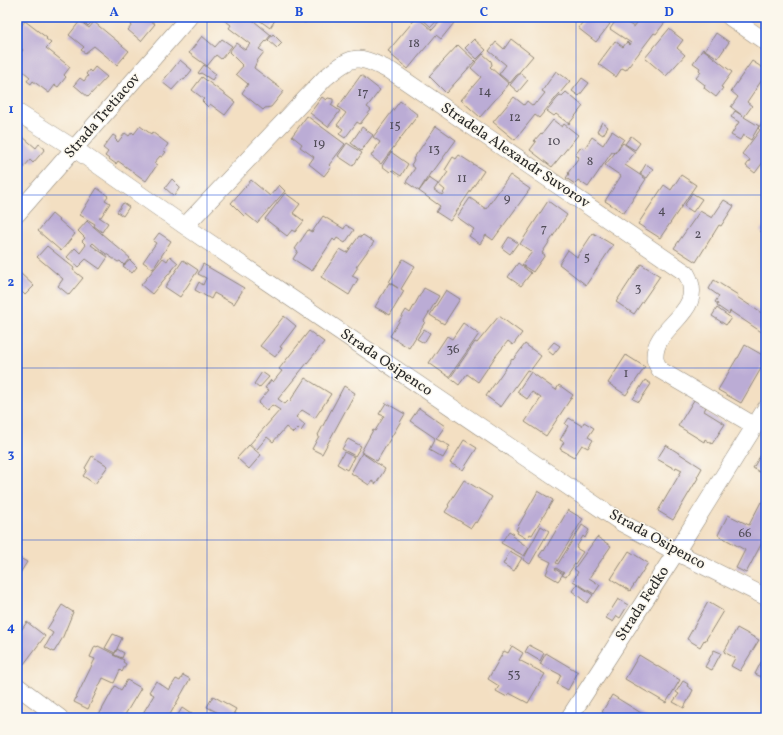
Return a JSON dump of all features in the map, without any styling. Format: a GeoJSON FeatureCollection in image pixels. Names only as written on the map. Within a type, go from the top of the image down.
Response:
{"type":"FeatureCollection","features":[{"type":"Feature","properties":{"kind":"street","name":"Strada Tretiacov"},"geometry":{"type":"LineString","coordinates":[[17,214],[189,17]]}},
{"type":"Feature","properties":{"kind":"street"},"geometry":{"type":"LineString","coordinates":[[730,17],[766,42]]}},
{"type":"Feature","properties":{"kind":"street","name":"Stradela Alexandr Suvorov"},"geometry":{"type":"LineString","coordinates":[[185,226],[325,78],[343,64],[358,59],[371,62],[391,71],[686,273],[691,282],[693,292],[690,301],[683,312],[660,339],[656,350],[655,360],[657,365],[660,370],[670,377],[755,426]]}},
{"type":"Feature","properties":{"kind":"street","name":"Strada Osipenco"},"geometry":{"type":"LineString","coordinates":[[17,112],[75,149],[185,226],[622,523],[766,597]]}},
{"type":"Feature","properties":{"kind":"street","name":"Strada Fedko"},"geometry":{"type":"LineString","coordinates":[[569,718],[676,552],[766,408]]}},
{"type":"Feature","properties":{"kind":"street"},"geometry":{"type":"LineString","coordinates":[[17,686],[60,718]]}},
{"type":"Feature","properties":{"kind":"building"},"geometry":{"type":"Polygon","coordinates":[[[17,17],[25,17],[19,25],[17,24],[17,17]]]}},
{"type":"Feature","properties":{"kind":"building"},"geometry":{"type":"Polygon","coordinates":[[[78,17],[89,17],[93,21],[88,26],[78,17]]]}},
{"type":"Feature","properties":{"kind":"building"},"geometry":{"type":"Polygon","coordinates":[[[128,17],[146,17],[155,24],[141,41],[128,30],[132,25],[126,19],[128,17]]]}},
{"type":"Feature","properties":{"kind":"building"},"geometry":{"type":"Polygon","coordinates":[[[225,17],[249,17],[271,35],[259,49],[264,52],[254,68],[284,91],[271,107],[263,110],[242,93],[248,84],[236,74],[243,66],[229,52],[236,43],[245,50],[250,44],[229,28],[231,25],[223,19],[225,17]]]}},
{"type":"Feature","properties":{"kind":"building"},"geometry":{"type":"Polygon","coordinates":[[[261,17],[277,17],[270,28],[259,20],[261,17]]]}},
{"type":"Feature","properties":{"kind":"building"},"geometry":{"type":"Polygon","coordinates":[[[298,17],[310,17],[305,23],[298,17]]]}},
{"type":"Feature","properties":{"kind":"building"},"geometry":{"type":"Polygon","coordinates":[[[417,17],[432,30],[444,17],[448,17],[454,23],[441,39],[436,35],[408,69],[388,51],[417,17]]]}},
{"type":"Feature","properties":{"kind":"building"},"geometry":{"type":"Polygon","coordinates":[[[420,17],[440,17],[431,27],[420,17]]]}},
{"type":"Feature","properties":{"kind":"building"},"geometry":{"type":"Polygon","coordinates":[[[587,17],[601,17],[610,24],[596,42],[578,28],[587,17]]]}},
{"type":"Feature","properties":{"kind":"building"},"geometry":{"type":"Polygon","coordinates":[[[618,17],[634,27],[641,17],[669,17],[656,34],[654,33],[626,70],[622,68],[616,77],[598,64],[615,41],[623,47],[627,42],[630,45],[631,43],[610,29],[618,17]]]}},
{"type":"Feature","properties":{"kind":"building"},"geometry":{"type":"Polygon","coordinates":[[[25,21],[47,38],[46,39],[51,43],[46,48],[70,67],[64,75],[66,77],[58,87],[55,85],[49,93],[33,81],[31,84],[27,81],[30,77],[17,66],[17,57],[23,50],[17,45],[17,31],[25,21]]]}},
{"type":"Feature","properties":{"kind":"building"},"geometry":{"type":"Polygon","coordinates":[[[80,21],[89,28],[94,22],[129,51],[117,65],[94,46],[85,53],[81,50],[84,47],[69,35],[80,21]]]}},
{"type":"Feature","properties":{"kind":"building"},"geometry":{"type":"Polygon","coordinates":[[[669,29],[683,40],[677,48],[685,55],[666,76],[645,58],[669,29]]]}},
{"type":"Feature","properties":{"kind":"building"},"geometry":{"type":"Polygon","coordinates":[[[716,33],[729,42],[718,58],[705,50],[716,33]]]}},
{"type":"Feature","properties":{"kind":"building"},"geometry":{"type":"Polygon","coordinates":[[[273,34],[282,43],[277,48],[268,40],[273,34]]]}},
{"type":"Feature","properties":{"kind":"building"},"geometry":{"type":"Polygon","coordinates":[[[202,36],[215,47],[222,39],[232,46],[221,59],[216,55],[207,66],[189,53],[202,36]]]}},
{"type":"Feature","properties":{"kind":"building"},"geometry":{"type":"Polygon","coordinates":[[[474,39],[486,50],[477,59],[465,48],[474,39]]]}},
{"type":"Feature","properties":{"kind":"building"},"geometry":{"type":"Polygon","coordinates":[[[511,39],[533,56],[510,83],[499,74],[506,65],[489,51],[496,42],[504,49],[511,39]]]}},
{"type":"Feature","properties":{"kind":"building"},"geometry":{"type":"Polygon","coordinates":[[[458,45],[475,61],[446,93],[429,76],[458,45]]]}},
{"type":"Feature","properties":{"kind":"building"},"geometry":{"type":"Polygon","coordinates":[[[703,49],[732,72],[716,97],[704,88],[705,85],[696,78],[701,72],[699,70],[700,68],[693,63],[703,49]]]}},
{"type":"Feature","properties":{"kind":"building"},"geometry":{"type":"Polygon","coordinates":[[[483,54],[491,61],[492,65],[490,67],[509,84],[480,117],[461,100],[481,77],[471,68],[483,54]]]}},
{"type":"Feature","properties":{"kind":"building"},"geometry":{"type":"Polygon","coordinates":[[[180,60],[192,70],[184,80],[182,79],[172,90],[162,82],[180,60]]]}},
{"type":"Feature","properties":{"kind":"building"},"geometry":{"type":"Polygon","coordinates":[[[752,61],[766,70],[766,74],[747,102],[752,106],[744,117],[759,126],[751,140],[743,135],[740,140],[731,135],[739,122],[731,117],[735,111],[743,116],[731,107],[738,97],[731,91],[752,61]]]}},
{"type":"Feature","properties":{"kind":"building"},"geometry":{"type":"Polygon","coordinates":[[[204,65],[216,74],[212,80],[201,73],[198,73],[204,65]]]}},
{"type":"Feature","properties":{"kind":"building"},"geometry":{"type":"Polygon","coordinates":[[[95,67],[107,77],[88,97],[74,85],[80,78],[84,81],[88,76],[86,74],[89,70],[91,72],[95,67]]]}},
{"type":"Feature","properties":{"kind":"building"},"geometry":{"type":"Polygon","coordinates":[[[556,71],[570,81],[539,118],[535,115],[515,140],[493,122],[514,97],[524,105],[527,101],[533,106],[536,102],[537,103],[545,93],[542,91],[556,71]]]}},
{"type":"Feature","properties":{"kind":"building"},"geometry":{"type":"Polygon","coordinates":[[[520,73],[528,80],[518,92],[510,85],[520,73]]]}},
{"type":"Feature","properties":{"kind":"building"},"geometry":{"type":"Polygon","coordinates":[[[361,75],[380,90],[367,107],[371,110],[360,124],[357,122],[345,138],[339,134],[343,129],[337,125],[346,113],[338,107],[361,75]]]}},
{"type":"Feature","properties":{"kind":"building"},"geometry":{"type":"Polygon","coordinates":[[[202,77],[235,102],[225,115],[210,104],[208,107],[202,101],[204,99],[192,90],[202,77]]]}},
{"type":"Feature","properties":{"kind":"building"},"geometry":{"type":"Polygon","coordinates":[[[582,78],[589,83],[579,96],[572,91],[582,78]]]}},
{"type":"Feature","properties":{"kind":"building"},"geometry":{"type":"Polygon","coordinates":[[[566,92],[583,106],[569,124],[556,114],[554,116],[547,111],[560,95],[562,96],[566,92]]]}},
{"type":"Feature","properties":{"kind":"building"},"geometry":{"type":"Polygon","coordinates":[[[322,97],[326,100],[328,98],[333,99],[331,105],[340,111],[328,127],[310,113],[322,97]]]}},
{"type":"Feature","properties":{"kind":"building"},"geometry":{"type":"Polygon","coordinates":[[[400,101],[418,115],[381,164],[371,156],[380,142],[373,137],[400,101]]]}},
{"type":"Feature","properties":{"kind":"building"},"geometry":{"type":"Polygon","coordinates":[[[307,116],[345,144],[329,165],[331,167],[324,176],[309,164],[314,157],[300,147],[302,144],[292,136],[307,116]]]}},
{"type":"Feature","properties":{"kind":"building"},"geometry":{"type":"Polygon","coordinates":[[[766,118],[766,158],[755,173],[746,166],[750,160],[742,154],[760,130],[758,128],[766,118]]]}},
{"type":"Feature","properties":{"kind":"building"},"geometry":{"type":"Polygon","coordinates":[[[553,120],[562,127],[564,124],[578,135],[552,167],[530,150],[536,142],[534,141],[541,133],[542,134],[553,120]]]}},
{"type":"Feature","properties":{"kind":"building"},"geometry":{"type":"Polygon","coordinates":[[[602,122],[608,127],[603,135],[597,131],[602,122]]]}},
{"type":"Feature","properties":{"kind":"building"},"geometry":{"type":"Polygon","coordinates":[[[140,126],[151,134],[152,132],[168,144],[164,151],[166,152],[154,163],[157,165],[146,181],[118,161],[116,164],[105,156],[108,152],[103,148],[113,135],[116,137],[115,139],[118,142],[125,133],[129,136],[132,132],[134,134],[140,126]]]}},
{"type":"Feature","properties":{"kind":"building"},"geometry":{"type":"Polygon","coordinates":[[[436,126],[456,140],[432,173],[431,172],[419,191],[406,182],[415,168],[411,165],[414,160],[413,159],[436,126]]]}},
{"type":"Feature","properties":{"kind":"building"},"geometry":{"type":"Polygon","coordinates":[[[362,127],[373,135],[361,151],[351,143],[362,127]]]}},
{"type":"Feature","properties":{"kind":"building"},"geometry":{"type":"Polygon","coordinates":[[[612,131],[624,139],[615,153],[612,152],[588,187],[578,180],[575,184],[566,178],[579,157],[575,155],[581,147],[584,149],[592,137],[603,145],[612,131]]]}},
{"type":"Feature","properties":{"kind":"building"},"geometry":{"type":"Polygon","coordinates":[[[17,132],[36,148],[39,144],[45,149],[33,163],[30,160],[19,173],[17,171],[17,132]]]}},
{"type":"Feature","properties":{"kind":"building"},"geometry":{"type":"Polygon","coordinates":[[[631,136],[640,143],[635,150],[625,144],[631,136]]]}},
{"type":"Feature","properties":{"kind":"building"},"geometry":{"type":"Polygon","coordinates":[[[347,143],[362,153],[353,166],[338,156],[347,143]]]}},
{"type":"Feature","properties":{"kind":"building"},"geometry":{"type":"Polygon","coordinates":[[[623,143],[635,152],[625,165],[646,179],[624,213],[605,201],[621,176],[605,165],[623,143]]]}},
{"type":"Feature","properties":{"kind":"building"},"geometry":{"type":"Polygon","coordinates":[[[391,152],[408,164],[401,176],[392,170],[390,172],[382,166],[391,152]]]}},
{"type":"Feature","properties":{"kind":"building"},"geometry":{"type":"Polygon","coordinates":[[[459,155],[484,171],[450,221],[436,212],[440,206],[419,191],[429,178],[438,184],[434,190],[442,195],[445,190],[439,185],[448,172],[445,170],[453,157],[456,159],[459,155]]]}},
{"type":"Feature","properties":{"kind":"building"},"geometry":{"type":"Polygon","coordinates":[[[646,164],[653,169],[647,178],[640,174],[646,164]]]}},
{"type":"Feature","properties":{"kind":"building"},"geometry":{"type":"Polygon","coordinates":[[[510,175],[530,189],[493,240],[486,235],[480,244],[469,236],[474,229],[457,217],[470,198],[486,209],[510,175]]]}},
{"type":"Feature","properties":{"kind":"building"},"geometry":{"type":"Polygon","coordinates":[[[681,175],[696,185],[660,238],[638,224],[664,185],[671,190],[681,175]]]}},
{"type":"Feature","properties":{"kind":"building"},"geometry":{"type":"Polygon","coordinates":[[[172,179],[180,187],[174,196],[165,188],[172,179]]]}},
{"type":"Feature","properties":{"kind":"building"},"geometry":{"type":"Polygon","coordinates":[[[251,180],[270,196],[279,185],[285,191],[257,223],[246,214],[244,216],[231,203],[251,180]]]}},
{"type":"Feature","properties":{"kind":"building"},"geometry":{"type":"Polygon","coordinates":[[[97,188],[108,196],[105,200],[110,203],[101,217],[99,217],[108,223],[102,232],[94,226],[95,224],[80,215],[97,188]]]}},
{"type":"Feature","properties":{"kind":"building"},"geometry":{"type":"Polygon","coordinates":[[[285,193],[300,204],[293,213],[304,221],[295,232],[292,230],[287,236],[265,219],[285,193]]]}},
{"type":"Feature","properties":{"kind":"building"},"geometry":{"type":"Polygon","coordinates":[[[692,193],[702,199],[693,212],[684,206],[692,193]]]}},
{"type":"Feature","properties":{"kind":"building"},"geometry":{"type":"Polygon","coordinates":[[[724,200],[734,206],[721,226],[719,225],[696,262],[674,248],[700,211],[712,218],[724,200]]]}},
{"type":"Feature","properties":{"kind":"building"},"geometry":{"type":"Polygon","coordinates":[[[548,201],[567,215],[542,253],[545,255],[533,272],[522,265],[532,252],[520,244],[548,201]]]}},
{"type":"Feature","properties":{"kind":"building"},"geometry":{"type":"Polygon","coordinates":[[[123,203],[129,207],[123,216],[117,212],[123,203]]]}},
{"type":"Feature","properties":{"kind":"building"},"geometry":{"type":"Polygon","coordinates":[[[52,214],[75,234],[61,251],[38,231],[52,214]]]}},
{"type":"Feature","properties":{"kind":"building"},"geometry":{"type":"Polygon","coordinates":[[[323,216],[344,229],[346,225],[354,230],[345,243],[337,238],[335,241],[333,239],[312,271],[293,259],[298,251],[295,249],[308,230],[312,232],[323,216]]]}},
{"type":"Feature","properties":{"kind":"building"},"geometry":{"type":"Polygon","coordinates":[[[87,221],[130,258],[124,265],[120,261],[118,262],[102,251],[93,243],[91,245],[108,257],[100,269],[86,259],[78,267],[67,257],[75,248],[80,253],[86,245],[82,241],[85,238],[78,231],[87,221]]]}},
{"type":"Feature","properties":{"kind":"building"},"geometry":{"type":"Polygon","coordinates":[[[766,223],[766,235],[760,231],[766,223]]]}},
{"type":"Feature","properties":{"kind":"building"},"geometry":{"type":"Polygon","coordinates":[[[159,233],[171,241],[153,269],[143,262],[156,243],[153,241],[159,233]]]}},
{"type":"Feature","properties":{"kind":"building"},"geometry":{"type":"Polygon","coordinates":[[[593,233],[613,245],[586,285],[559,264],[568,250],[577,257],[593,233]]]}},
{"type":"Feature","properties":{"kind":"building"},"geometry":{"type":"Polygon","coordinates":[[[363,235],[374,242],[356,267],[358,267],[352,276],[358,279],[349,295],[321,277],[340,249],[347,253],[359,236],[361,237],[363,235]]]}},
{"type":"Feature","properties":{"kind":"building"},"geometry":{"type":"Polygon","coordinates":[[[509,237],[518,243],[510,254],[502,248],[509,237]]]}},
{"type":"Feature","properties":{"kind":"building"},"geometry":{"type":"Polygon","coordinates":[[[47,246],[74,268],[73,270],[83,278],[69,295],[58,286],[63,279],[37,257],[47,246]]]}},
{"type":"Feature","properties":{"kind":"building"},"geometry":{"type":"Polygon","coordinates":[[[170,256],[178,263],[152,294],[141,285],[163,258],[167,261],[170,256]]]}},
{"type":"Feature","properties":{"kind":"building"},"geometry":{"type":"Polygon","coordinates":[[[403,259],[415,266],[401,289],[404,291],[390,315],[375,307],[389,283],[398,288],[389,282],[403,259]]]}},
{"type":"Feature","properties":{"kind":"building"},"geometry":{"type":"Polygon","coordinates":[[[130,260],[137,267],[132,273],[123,266],[130,260]]]}},
{"type":"Feature","properties":{"kind":"building"},"geometry":{"type":"Polygon","coordinates":[[[183,260],[198,270],[180,297],[165,287],[183,260]]]}},
{"type":"Feature","properties":{"kind":"building"},"geometry":{"type":"Polygon","coordinates":[[[518,263],[531,273],[521,286],[508,277],[518,263]]]}},
{"type":"Feature","properties":{"kind":"building"},"geometry":{"type":"Polygon","coordinates":[[[203,264],[244,288],[234,304],[214,293],[211,299],[195,290],[199,282],[203,285],[206,278],[198,274],[203,264]]]}},
{"type":"Feature","properties":{"kind":"building"},"geometry":{"type":"Polygon","coordinates":[[[641,264],[660,276],[634,314],[616,302],[641,264]]]}},
{"type":"Feature","properties":{"kind":"building"},"geometry":{"type":"Polygon","coordinates":[[[19,272],[34,286],[25,295],[17,287],[17,274],[19,272]]]}},
{"type":"Feature","properties":{"kind":"building"},"geometry":{"type":"Polygon","coordinates":[[[714,280],[738,295],[737,297],[766,316],[766,335],[730,311],[729,314],[717,306],[718,304],[715,302],[719,296],[709,289],[714,280]]]}},
{"type":"Feature","properties":{"kind":"building"},"geometry":{"type":"Polygon","coordinates":[[[424,288],[439,296],[409,348],[390,336],[406,310],[410,313],[424,288]]]}},
{"type":"Feature","properties":{"kind":"building"},"geometry":{"type":"Polygon","coordinates":[[[446,290],[460,299],[444,324],[430,315],[446,290]]]}},
{"type":"Feature","properties":{"kind":"building"},"geometry":{"type":"Polygon","coordinates":[[[717,308],[731,318],[726,325],[712,316],[717,308]]]}},
{"type":"Feature","properties":{"kind":"building"},"geometry":{"type":"Polygon","coordinates":[[[284,316],[296,326],[280,347],[282,348],[275,357],[260,346],[284,316]]]}},
{"type":"Feature","properties":{"kind":"building"},"geometry":{"type":"Polygon","coordinates":[[[499,316],[522,333],[513,345],[508,341],[478,382],[467,374],[459,385],[450,378],[475,342],[477,343],[499,316]]]}},
{"type":"Feature","properties":{"kind":"building"},"geometry":{"type":"Polygon","coordinates":[[[463,323],[479,334],[449,377],[429,363],[447,336],[452,339],[463,323]]]}},
{"type":"Feature","properties":{"kind":"building"},"geometry":{"type":"Polygon","coordinates":[[[424,329],[430,333],[424,343],[417,339],[424,329]]]}},
{"type":"Feature","properties":{"kind":"building"},"geometry":{"type":"Polygon","coordinates":[[[309,331],[324,342],[278,399],[285,404],[289,400],[290,401],[305,378],[331,394],[315,418],[302,410],[296,417],[305,425],[301,431],[298,428],[293,433],[286,427],[273,442],[267,437],[257,449],[250,444],[280,410],[272,405],[267,411],[258,403],[269,390],[265,388],[271,380],[273,382],[282,371],[279,369],[309,331]]]}},
{"type":"Feature","properties":{"kind":"building"},"geometry":{"type":"Polygon","coordinates":[[[554,342],[560,346],[553,355],[547,350],[554,342]]]}},
{"type":"Feature","properties":{"kind":"building"},"geometry":{"type":"Polygon","coordinates":[[[525,344],[541,356],[530,371],[527,370],[501,407],[486,396],[512,359],[513,360],[525,344]]]}},
{"type":"Feature","properties":{"kind":"building"},"geometry":{"type":"Polygon","coordinates":[[[745,345],[766,357],[766,360],[741,403],[718,390],[745,345]]]}},
{"type":"Feature","properties":{"kind":"building"},"geometry":{"type":"Polygon","coordinates":[[[626,355],[645,367],[626,395],[608,383],[626,355]]]}},
{"type":"Feature","properties":{"kind":"building"},"geometry":{"type":"Polygon","coordinates":[[[262,372],[269,377],[259,388],[254,384],[262,372]]]}},
{"type":"Feature","properties":{"kind":"building"},"geometry":{"type":"Polygon","coordinates":[[[531,372],[556,390],[559,385],[573,395],[546,436],[525,422],[541,398],[532,392],[527,399],[517,392],[531,372]]]}},
{"type":"Feature","properties":{"kind":"building"},"geometry":{"type":"Polygon","coordinates":[[[645,380],[651,384],[639,402],[633,399],[645,380]]]}},
{"type":"Feature","properties":{"kind":"building"},"geometry":{"type":"Polygon","coordinates":[[[344,386],[355,393],[322,454],[312,449],[344,386]]]}},
{"type":"Feature","properties":{"kind":"building"},"geometry":{"type":"Polygon","coordinates":[[[694,400],[706,407],[704,411],[725,424],[712,444],[705,439],[704,442],[678,426],[694,400]]]}},
{"type":"Feature","properties":{"kind":"building"},"geometry":{"type":"Polygon","coordinates":[[[386,403],[405,414],[377,461],[361,452],[373,430],[375,431],[384,416],[379,414],[386,403]]]}},
{"type":"Feature","properties":{"kind":"building"},"geometry":{"type":"Polygon","coordinates":[[[419,408],[445,426],[436,439],[450,446],[443,458],[429,450],[435,438],[410,421],[419,408]]]}},
{"type":"Feature","properties":{"kind":"building"},"geometry":{"type":"Polygon","coordinates":[[[569,418],[582,426],[584,422],[594,428],[588,437],[593,440],[588,448],[582,445],[574,457],[560,449],[564,442],[560,440],[568,426],[565,424],[569,418]]]}},
{"type":"Feature","properties":{"kind":"building"},"geometry":{"type":"Polygon","coordinates":[[[348,439],[361,446],[355,456],[342,449],[348,439]]]}},
{"type":"Feature","properties":{"kind":"building"},"geometry":{"type":"Polygon","coordinates":[[[464,440],[477,448],[463,470],[450,463],[464,440]]]}},
{"type":"Feature","properties":{"kind":"building"},"geometry":{"type":"Polygon","coordinates":[[[249,445],[261,455],[249,469],[237,458],[249,445]]]}},
{"type":"Feature","properties":{"kind":"building"},"geometry":{"type":"Polygon","coordinates":[[[666,445],[702,468],[697,477],[698,478],[673,520],[658,511],[682,470],[676,467],[675,469],[657,459],[666,445]]]}},
{"type":"Feature","properties":{"kind":"building"},"geometry":{"type":"Polygon","coordinates":[[[766,446],[766,476],[753,468],[766,446]]]}},
{"type":"Feature","properties":{"kind":"building"},"geometry":{"type":"Polygon","coordinates":[[[344,452],[354,457],[347,470],[337,464],[344,452]]]}},
{"type":"Feature","properties":{"kind":"building"},"geometry":{"type":"Polygon","coordinates":[[[362,453],[385,469],[376,484],[372,481],[369,485],[351,473],[362,453]]]}},
{"type":"Feature","properties":{"kind":"building"},"geometry":{"type":"Polygon","coordinates":[[[92,456],[108,466],[95,484],[83,476],[87,470],[85,468],[92,456]]]}},
{"type":"Feature","properties":{"kind":"building"},"geometry":{"type":"Polygon","coordinates":[[[464,480],[492,497],[477,523],[475,522],[471,528],[445,512],[464,480]]]}},
{"type":"Feature","properties":{"kind":"building"},"geometry":{"type":"Polygon","coordinates":[[[538,491],[553,500],[532,535],[530,534],[527,539],[517,533],[518,531],[516,530],[538,491]]]}},
{"type":"Feature","properties":{"kind":"building"},"geometry":{"type":"Polygon","coordinates":[[[761,502],[766,505],[766,535],[746,573],[736,568],[745,550],[718,535],[728,515],[749,525],[761,502]]]}},
{"type":"Feature","properties":{"kind":"building"},"geometry":{"type":"Polygon","coordinates":[[[568,510],[583,519],[556,563],[558,564],[582,525],[589,530],[585,538],[583,536],[576,548],[583,552],[566,577],[562,575],[558,581],[546,574],[551,562],[539,556],[543,550],[544,551],[568,510]],[[556,568],[555,569],[563,574],[564,573],[556,568]]]}},
{"type":"Feature","properties":{"kind":"building"},"geometry":{"type":"Polygon","coordinates":[[[541,526],[549,531],[530,564],[523,560],[541,526]]]}},
{"type":"Feature","properties":{"kind":"building"},"geometry":{"type":"Polygon","coordinates":[[[509,531],[514,534],[512,536],[529,548],[524,556],[501,543],[509,531]]]}},
{"type":"Feature","properties":{"kind":"building"},"geometry":{"type":"Polygon","coordinates":[[[597,537],[611,546],[589,578],[600,585],[594,594],[573,581],[578,572],[574,569],[597,537]]]}},
{"type":"Feature","properties":{"kind":"building"},"geometry":{"type":"Polygon","coordinates":[[[510,551],[522,558],[514,571],[503,564],[510,551]]]}},
{"type":"Feature","properties":{"kind":"building"},"geometry":{"type":"Polygon","coordinates":[[[629,551],[648,563],[630,591],[611,579],[629,551]]]}},
{"type":"Feature","properties":{"kind":"building"},"geometry":{"type":"Polygon","coordinates":[[[18,557],[27,562],[17,578],[17,559],[18,557]]]}},
{"type":"Feature","properties":{"kind":"building"},"geometry":{"type":"Polygon","coordinates":[[[577,584],[593,595],[587,603],[572,591],[577,584]]]}},
{"type":"Feature","properties":{"kind":"building"},"geometry":{"type":"Polygon","coordinates":[[[618,599],[628,605],[620,618],[617,616],[613,622],[606,618],[618,599]]]}},
{"type":"Feature","properties":{"kind":"building"},"geometry":{"type":"Polygon","coordinates":[[[708,602],[723,611],[700,647],[687,639],[708,602]]]}},
{"type":"Feature","properties":{"kind":"building"},"geometry":{"type":"Polygon","coordinates":[[[62,605],[73,612],[62,639],[54,652],[45,647],[53,633],[47,629],[62,605]]]}},
{"type":"Feature","properties":{"kind":"building"},"geometry":{"type":"Polygon","coordinates":[[[27,622],[45,636],[24,664],[17,659],[17,636],[27,622]]]}},
{"type":"Feature","properties":{"kind":"building"},"geometry":{"type":"Polygon","coordinates":[[[737,628],[759,640],[740,671],[731,666],[735,658],[724,652],[737,628]]]}},
{"type":"Feature","properties":{"kind":"building"},"geometry":{"type":"Polygon","coordinates":[[[113,634],[122,638],[115,653],[105,648],[113,634]]]}},
{"type":"Feature","properties":{"kind":"building"},"geometry":{"type":"Polygon","coordinates":[[[529,645],[544,653],[540,661],[525,652],[529,645]]]}},
{"type":"Feature","properties":{"kind":"building"},"geometry":{"type":"Polygon","coordinates":[[[95,646],[114,654],[113,655],[124,660],[123,662],[126,664],[122,672],[120,670],[114,683],[103,678],[88,709],[74,702],[95,659],[90,657],[95,646]]]}},
{"type":"Feature","properties":{"kind":"building"},"geometry":{"type":"Polygon","coordinates":[[[512,646],[523,653],[519,660],[545,674],[528,703],[509,693],[507,697],[496,691],[499,686],[488,679],[504,651],[508,653],[512,646]]]}},
{"type":"Feature","properties":{"kind":"building"},"geometry":{"type":"Polygon","coordinates":[[[117,649],[124,653],[122,658],[114,655],[117,649]]]}},
{"type":"Feature","properties":{"kind":"building"},"geometry":{"type":"Polygon","coordinates":[[[714,650],[721,653],[712,670],[705,667],[714,650]]]}},
{"type":"Feature","properties":{"kind":"building"},"geometry":{"type":"Polygon","coordinates":[[[546,653],[578,672],[568,690],[557,684],[561,675],[540,664],[546,653]]]}},
{"type":"Feature","properties":{"kind":"building"},"geometry":{"type":"Polygon","coordinates":[[[639,655],[680,680],[666,703],[625,679],[639,655]]]}},
{"type":"Feature","properties":{"kind":"building"},"geometry":{"type":"Polygon","coordinates":[[[761,662],[766,664],[766,679],[755,674],[761,662]]]}},
{"type":"Feature","properties":{"kind":"building"},"geometry":{"type":"Polygon","coordinates":[[[183,675],[190,679],[168,718],[140,718],[154,695],[149,692],[156,681],[169,690],[176,679],[180,681],[183,675]]]}},
{"type":"Feature","properties":{"kind":"building"},"geometry":{"type":"Polygon","coordinates":[[[127,680],[141,688],[123,718],[105,718],[99,715],[115,686],[121,690],[127,680]]]}},
{"type":"Feature","properties":{"kind":"building"},"geometry":{"type":"Polygon","coordinates":[[[683,681],[693,690],[684,708],[673,702],[679,694],[676,692],[683,681]]]}},
{"type":"Feature","properties":{"kind":"building"},"geometry":{"type":"Polygon","coordinates":[[[612,695],[648,718],[611,718],[602,712],[612,695]]]}},
{"type":"Feature","properties":{"kind":"building"},"geometry":{"type":"Polygon","coordinates":[[[213,696],[236,709],[231,718],[228,718],[207,707],[213,696]]]}},
{"type":"Feature","properties":{"kind":"building"},"geometry":{"type":"Polygon","coordinates":[[[182,708],[191,714],[199,718],[176,718],[182,708]]]}},
{"type":"Feature","properties":{"kind":"building"},"geometry":{"type":"Polygon","coordinates":[[[234,713],[243,718],[232,718],[234,713]]]}}]}
